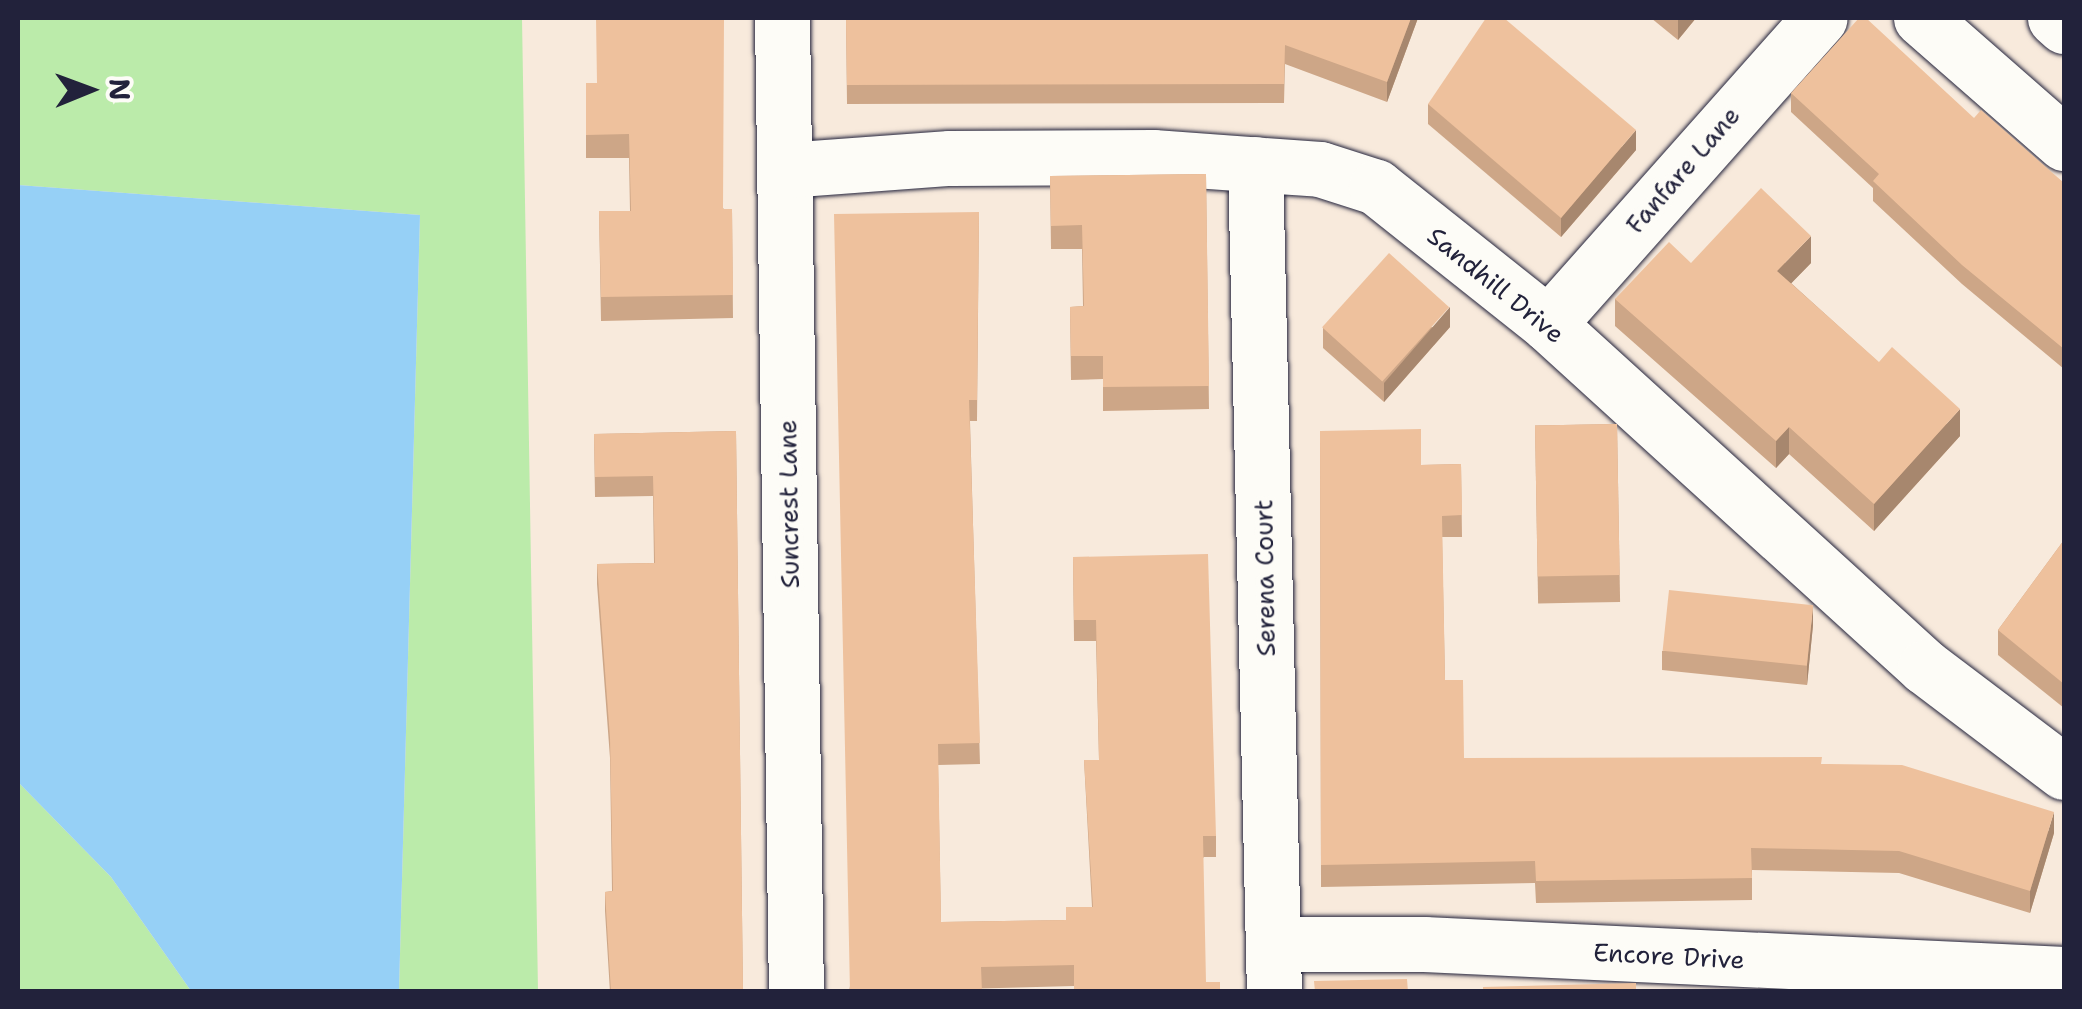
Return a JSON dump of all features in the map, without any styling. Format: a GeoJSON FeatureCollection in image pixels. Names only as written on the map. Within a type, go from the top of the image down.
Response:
{"type":"FeatureCollection","features":[{"type":"Feature","properties":{"kind":"street","name":"Suncrest Lane"},"geometry":{"type":"LineString","coordinates":[[782,18],[796,992]]}},
{"type":"Feature","properties":{"kind":"street","name":"Fanfare Lane"},"geometry":{"type":"LineString","coordinates":[[1548,324],[1820,18]]}},
{"type":"Feature","properties":{"kind":"street"},"geometry":{"type":"LineString","coordinates":[[1921,18],[2064,143]]}},
{"type":"Feature","properties":{"kind":"street"},"geometry":{"type":"LineString","coordinates":[[2054,18],[2064,26]]}},
{"type":"Feature","properties":{"kind":"street","name":"Sandhill Drive"},"geometry":{"type":"LineString","coordinates":[[785,170],[950,158],[1255,164],[1320,169],[1376,188],[1548,324],[1925,667],[2064,772]]}},
{"type":"Feature","properties":{"kind":"street","name":"Serena Court"},"geometry":{"type":"LineString","coordinates":[[1255,164],[1274,968]]}},
{"type":"Feature","properties":{"kind":"street","name":"Encore Drive"},"geometry":{"type":"LineString","coordinates":[[1274,968],[1424,944],[2064,974]]}},
{"type":"Feature","properties":{"kind":"green space"},"geometry":{"type":"Polygon","coordinates":[[[18,18],[522,18],[538,991],[399,991],[420,215],[18,185],[18,18]]]}},
{"type":"Feature","properties":{"kind":"green space"},"geometry":{"type":"Polygon","coordinates":[[[18,782],[111,877],[191,991],[18,991],[18,782]]]}},
{"type":"Feature","properties":{"kind":"water"},"geometry":{"type":"Polygon","coordinates":[[[18,185],[420,215],[399,991],[191,991],[111,877],[18,782],[18,185]]]}},
{"type":"Feature","properties":{"kind":"building"},"geometry":{"type":"Polygon","coordinates":[[[596,18],[724,18],[723,209],[732,209],[733,295],[601,297],[599,211],[631,211],[629,134],[586,135],[586,83],[597,83],[596,18]]]}},
{"type":"Feature","properties":{"kind":"building"},"geometry":{"type":"Polygon","coordinates":[[[846,18],[1411,18],[1387,82],[1285,45],[1284,84],[847,85],[846,18]]]}},
{"type":"Feature","properties":{"kind":"building"},"geometry":{"type":"Polygon","coordinates":[[[1486,18],[1504,18],[1636,130],[1561,218],[1428,104],[1486,18]]]}},
{"type":"Feature","properties":{"kind":"building"},"geometry":{"type":"Polygon","coordinates":[[[1859,18],[1866,18],[1974,118],[1981,110],[2064,183],[2064,349],[1962,265],[1873,181],[1879,174],[1791,93],[1859,18]]]}},
{"type":"Feature","properties":{"kind":"building"},"geometry":{"type":"Polygon","coordinates":[[[1206,174],[1209,386],[1103,387],[1103,356],[1071,356],[1070,307],[1084,306],[1082,225],[1051,226],[1050,176],[1206,174]]]}},
{"type":"Feature","properties":{"kind":"building"},"geometry":{"type":"Polygon","coordinates":[[[1761,188],[1811,236],[1777,271],[1879,362],[1892,347],[1960,409],[1874,504],[1789,427],[1776,441],[1615,299],[1669,242],[1691,263],[1761,188]]]}},
{"type":"Feature","properties":{"kind":"building"},"geometry":{"type":"Polygon","coordinates":[[[979,212],[977,400],[969,400],[980,743],[938,744],[941,922],[1066,920],[1066,907],[1093,907],[1084,760],[1099,760],[1096,620],[1074,620],[1073,557],[1208,554],[1216,836],[1203,836],[1206,982],[1220,982],[1220,992],[1074,992],[1074,965],[981,967],[982,992],[850,992],[834,214],[979,212]]]}},
{"type":"Feature","properties":{"kind":"building"},"geometry":{"type":"Polygon","coordinates":[[[1389,253],[1449,307],[1382,382],[1322,327],[1389,253]]]}},
{"type":"Feature","properties":{"kind":"building"},"geometry":{"type":"Polygon","coordinates":[[[1617,424],[1620,575],[1538,576],[1535,425],[1617,424]]]}},
{"type":"Feature","properties":{"kind":"building"},"geometry":{"type":"Polygon","coordinates":[[[1421,429],[1421,465],[1461,464],[1462,515],[1442,516],[1445,680],[1463,680],[1464,758],[1822,757],[1821,764],[1902,765],[2054,812],[2030,891],[1899,851],[1751,848],[1752,878],[1536,881],[1535,861],[1321,865],[1320,431],[1421,429]]]}},
{"type":"Feature","properties":{"kind":"building"},"geometry":{"type":"Polygon","coordinates":[[[736,431],[743,992],[611,992],[605,892],[613,891],[610,738],[597,564],[655,563],[653,476],[595,477],[594,434],[736,431]]]}},
{"type":"Feature","properties":{"kind":"building"},"geometry":{"type":"Polygon","coordinates":[[[2064,540],[2064,684],[1998,630],[2064,540]]]}},
{"type":"Feature","properties":{"kind":"building"},"geometry":{"type":"Polygon","coordinates":[[[1669,590],[1813,605],[1807,666],[1663,651],[1669,590]]]}},
{"type":"Feature","properties":{"kind":"building"},"geometry":{"type":"Polygon","coordinates":[[[1407,979],[1408,992],[1315,992],[1314,981],[1407,979]]]}},
{"type":"Feature","properties":{"kind":"building"},"geometry":{"type":"Polygon","coordinates":[[[1636,983],[1636,992],[1483,992],[1483,987],[1636,983]]]}}]}
